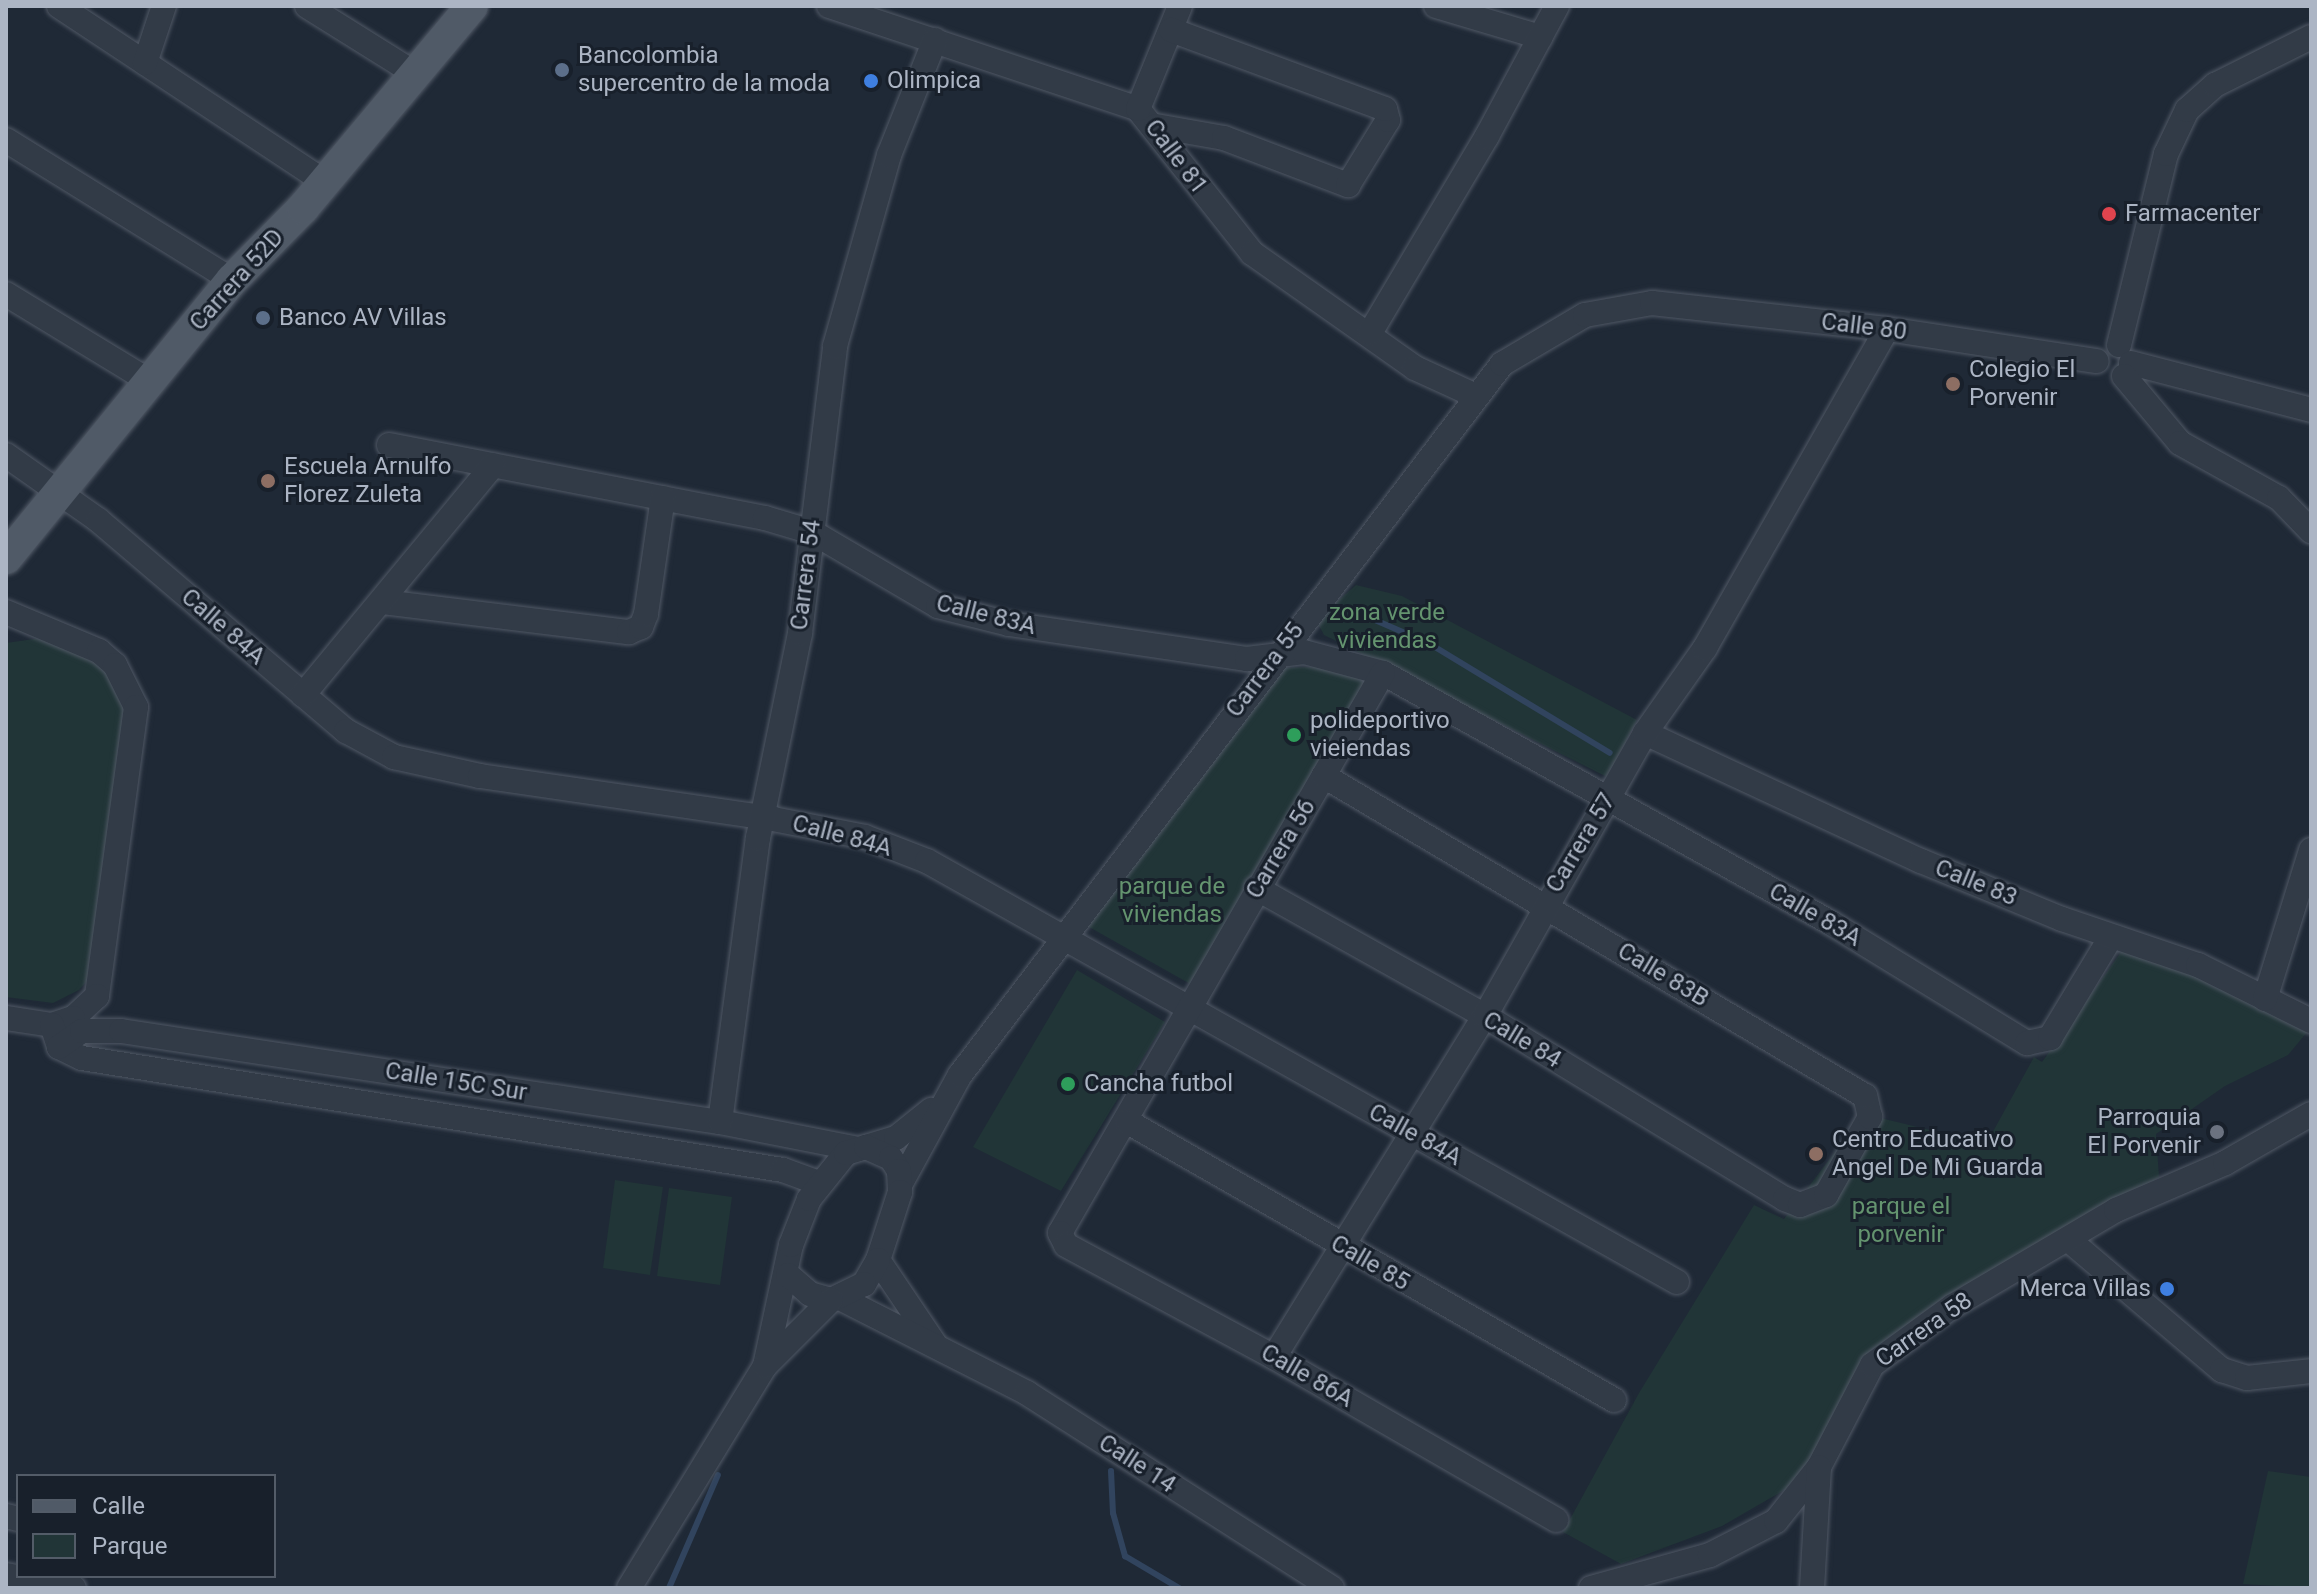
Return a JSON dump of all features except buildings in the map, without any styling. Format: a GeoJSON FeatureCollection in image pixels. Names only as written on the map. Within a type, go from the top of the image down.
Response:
{"type":"FeatureCollection","features":[{"type":"Feature","properties":{"kind":"main road","name":"Carrera 52D"},"geometry":{"type":"LineString","coordinates":[[6,558],[232,280],[323,181],[472,6]]}},
{"type":"Feature","properties":{"kind":"street"},"geometry":{"type":"LineString","coordinates":[[59,6],[323,181]]}},
{"type":"Feature","properties":{"kind":"street"},"geometry":{"type":"LineString","coordinates":[[145,63],[164,6]]}},
{"type":"Feature","properties":{"kind":"street"},"geometry":{"type":"LineString","coordinates":[[307,6],[416,74]]}},
{"type":"Feature","properties":{"kind":"street","name":"Calle 81"},"geometry":{"type":"LineString","coordinates":[[829,6],[935,40],[1147,118],[1252,253],[1370,333],[1415,368],[1474,395]]}},
{"type":"Feature","properties":{"kind":"street"},"geometry":{"type":"LineString","coordinates":[[1171,30],[1385,109],[1388,120],[1354,182],[1342,185],[1224,138],[1147,118],[1171,30],[1180,6]]}},
{"type":"Feature","properties":{"kind":"street"},"geometry":{"type":"LineString","coordinates":[[1436,6],[1540,37]]}},
{"type":"Feature","properties":{"kind":"street"},"geometry":{"type":"LineString","coordinates":[[1370,333],[1557,6]]}},
{"type":"Feature","properties":{"kind":"street"},"geometry":{"type":"LineString","coordinates":[[2311,37],[2215,85],[2181,119],[2166,154],[2125,362],[2180,443],[2279,498],[2311,531]]}},
{"type":"Feature","properties":{"kind":"street","name":"Carrera 54"},"geometry":{"type":"LineString","coordinates":[[720,1122],[762,817],[800,633],[835,346],[889,155],[935,40]]}},
{"type":"Feature","properties":{"kind":"street"},"geometry":{"type":"LineString","coordinates":[[6,140],[232,280]]}},
{"type":"Feature","properties":{"kind":"street"},"geometry":{"type":"LineString","coordinates":[[6,294],[149,381]]}},
{"type":"Feature","properties":{"kind":"street","name":"Calle 80"},"geometry":{"type":"LineString","coordinates":[[1631,305],[1675,304],[1887,329],[2097,361],[2109,379],[2125,362]]}},
{"type":"Feature","properties":{"kind":"street","name":"Carrera 55"},"geometry":{"type":"LineString","coordinates":[[878,1260],[901,1183],[947,1095],[1063,936],[1474,395],[1502,364],[1542,337],[1585,315],[1631,305]]}},
{"type":"Feature","properties":{"kind":"street","name":"Carrera 57"},"geometry":{"type":"LineString","coordinates":[[1274,1357],[1485,1016],[1544,904],[1645,733],[1705,648],[1887,329]]}},
{"type":"Feature","properties":{"kind":"street"},"geometry":{"type":"LineString","coordinates":[[2125,362],[2311,410]]}},
{"type":"Feature","properties":{"kind":"street","name":"Calle 83A"},"geometry":{"type":"LineString","coordinates":[[389,445],[663,498],[812,532],[938,606],[1009,624],[1247,659],[1304,652],[1383,673],[1578,779],[1613,790],[2027,1043],[2037,1045],[2050,1038],[2111,937]]}},
{"type":"Feature","properties":{"kind":"street","name":"Calle 84A"},"geometry":{"type":"LineString","coordinates":[[6,455],[62,492],[346,731],[394,757],[480,776],[762,817],[865,837],[927,861],[1677,1282]]}},
{"type":"Feature","properties":{"kind":"street"},"geometry":{"type":"LineString","coordinates":[[303,695],[383,602],[493,465]]}},
{"type":"Feature","properties":{"kind":"street"},"geometry":{"type":"LineString","coordinates":[[383,602],[629,632],[641,627],[646,614],[663,498]]}},
{"type":"Feature","properties":{"kind":"street"},"geometry":{"type":"LineString","coordinates":[[6,612],[99,651],[115,665],[136,707],[97,996],[100,1011],[121,1031]]}},
{"type":"Feature","properties":{"kind":"street","name":"Carrera 56"},"geometry":{"type":"LineString","coordinates":[[1060,1233],[1128,1122],[1256,888],[1383,673]]}},
{"type":"Feature","properties":{"kind":"street","name":"Calle 83"},"geometry":{"type":"LineString","coordinates":[[1645,733],[1921,861],[2111,937],[2198,965],[2311,1021]]}},
{"type":"Feature","properties":{"kind":"street","name":"Calle 83B"},"geometry":{"type":"LineString","coordinates":[[1324,776],[1865,1096],[1870,1117],[1826,1195],[1800,1205],[1785,1199]]}},
{"type":"Feature","properties":{"kind":"street"},"geometry":{"type":"LineString","coordinates":[[2265,999],[2311,850]]}},
{"type":"Feature","properties":{"kind":"street","name":"Calle 84"},"geometry":{"type":"LineString","coordinates":[[1256,888],[1485,1016],[1785,1199]]}},
{"type":"Feature","properties":{"kind":"street"},"geometry":{"type":"LineString","coordinates":[[55,1036],[97,996]]}},
{"type":"Feature","properties":{"kind":"street","name":"Calle 15C Sur"},"geometry":{"type":"LineString","coordinates":[[6,1018],[55,1036],[82,1058],[783,1170],[819,1183]]}},
{"type":"Feature","properties":{"kind":"street","name":"Calle 15C Sur"},"geometry":{"type":"LineString","coordinates":[[55,1036],[82,1031],[121,1031],[720,1122],[862,1148]]}},
{"type":"Feature","properties":{"kind":"street","name":"Carrera 55"},"geometry":{"type":"LineString","coordinates":[[765,1366],[798,1225],[819,1183],[846,1153],[896,1138],[947,1095]]}},
{"type":"Feature","properties":{"kind":"street","name":"Carrera 58"},"geometry":{"type":"LineString","coordinates":[[1591,1588],[1734,1544],[1776,1521],[1819,1467],[1872,1365],[1953,1306],[2116,1210],[2225,1163],[2311,1114]]}},
{"type":"Feature","properties":{"kind":"street","name":"Calle 85"},"geometry":{"type":"LineString","coordinates":[[1128,1122],[1342,1248],[1614,1400]]}},
{"type":"Feature","properties":{"kind":"street"},"geometry":{"type":"LineString","coordinates":[[862,1148],[891,1158],[901,1183]]}},
{"type":"Feature","properties":{"kind":"street","name":"Calle 86A"},"geometry":{"type":"LineString","coordinates":[[1060,1233],[1066,1245],[1274,1357],[1556,1520]]}},
{"type":"Feature","properties":{"kind":"street"},"geometry":{"type":"LineString","coordinates":[[2069,1240],[2222,1370],[2247,1378],[2311,1371]]}},
{"type":"Feature","properties":{"kind":"street"},"geometry":{"type":"LineString","coordinates":[[629,1588],[765,1366],[836,1300],[864,1284],[878,1260],[937,1348]]}},
{"type":"Feature","properties":{"kind":"street"},"geometry":{"type":"LineString","coordinates":[[788,1275],[804,1291],[836,1300],[937,1348]]}},
{"type":"Feature","properties":{"kind":"street","name":"Calle 14"},"geometry":{"type":"LineString","coordinates":[[937,1348],[1027,1393],[1332,1588]]}},
{"type":"Feature","properties":{"kind":"street"},"geometry":{"type":"LineString","coordinates":[[1812,1588],[1819,1467]]}},
{"type":"Feature","properties":{"kind":"street"},"geometry":{"type":"LineString","coordinates":[[32,1578],[74,1588]]}},
{"type":"Feature","properties":{"kind":"green space","name":"zona verde viviendas"},"geometry":{"type":"Polygon","coordinates":[[[1356,585],[1402,596],[1637,720],[1607,777],[1324,635],[1316,620],[1356,585]]]}},
{"type":"Feature","properties":{"kind":"green space"},"geometry":{"type":"Polygon","coordinates":[[[55,636],[103,662],[127,713],[96,971],[79,990],[53,1003],[6,997],[6,643],[55,636]]]}},
{"type":"Feature","properties":{"kind":"green space","name":"parque de viviendas"},"geometry":{"type":"Polygon","coordinates":[[[1347,666],[1370,687],[1192,985],[1082,923],[1278,668],[1347,666]]]}},
{"type":"Feature","properties":{"kind":"green space","name":"parque el porvenir"},"geometry":{"type":"Polygon","coordinates":[[[2124,948],[2212,975],[2308,1031],[2288,1055],[2225,1086],[2156,1134],[2159,1177],[1864,1363],[1812,1474],[1722,1526],[1621,1564],[1563,1532],[1639,1393],[1754,1205],[1784,1219],[1864,1114],[1967,1139],[1990,1137],[2034,1057],[2042,1062],[2124,948]]]}},
{"type":"Feature","properties":{"kind":"green space","name":"Cancha futbol"},"geometry":{"type":"Polygon","coordinates":[[[1077,970],[1165,1022],[1061,1191],[973,1147],[1077,970]]]}},
{"type":"Feature","properties":{"kind":"green space"},"geometry":{"type":"Polygon","coordinates":[[[615,1180],[663,1187],[650,1275],[603,1268],[615,1180]]]}},
{"type":"Feature","properties":{"kind":"green space"},"geometry":{"type":"Polygon","coordinates":[[[669,1188],[732,1197],[720,1285],[657,1276],[669,1188]]]}},
{"type":"Feature","properties":{"kind":"green space"},"geometry":{"type":"Polygon","coordinates":[[[2268,1471],[2311,1477],[2311,1588],[2243,1584],[2268,1471]]]}},
{"type":"Feature","properties":{"kind":"waterway"},"geometry":{"type":"LineString","coordinates":[[1336,619],[1368,617],[1430,644],[1610,753]]}},
{"type":"Feature","properties":{"kind":"waterway"},"geometry":{"type":"LineString","coordinates":[[1111,1471],[1113,1513],[1125,1556],[1179,1588]]}},
{"type":"Feature","properties":{"kind":"waterway"},"geometry":{"type":"LineString","coordinates":[[669,1588],[718,1475]]}},
{"type":"Feature","properties":{"kind":"place","name":"Bancolombia supercentro de la moda"},"geometry":{"type":"Point","coordinates":[562,70]}},
{"type":"Feature","properties":{"kind":"place","name":"Olimpica"},"geometry":{"type":"Point","coordinates":[871,81]}},
{"type":"Feature","properties":{"kind":"place","name":"Farmacenter"},"geometry":{"type":"Point","coordinates":[2109,214]}},
{"type":"Feature","properties":{"kind":"place","name":"Banco AV Villas"},"geometry":{"type":"Point","coordinates":[263,318]}},
{"type":"Feature","properties":{"kind":"place","name":"Colegio El Porvenir"},"geometry":{"type":"Point","coordinates":[1953,384]}},
{"type":"Feature","properties":{"kind":"place","name":"Escuela Arnulfo Florez Zuleta"},"geometry":{"type":"Point","coordinates":[268,481]}},
{"type":"Feature","properties":{"kind":"place","name":"polideportivo vieiendas"},"geometry":{"type":"Point","coordinates":[1294,735]}},
{"type":"Feature","properties":{"kind":"place","name":"Cancha futbol"},"geometry":{"type":"Point","coordinates":[1068,1084]}},
{"type":"Feature","properties":{"kind":"place","name":"Parroquia El Porvenir"},"geometry":{"type":"Point","coordinates":[2217,1132]}},
{"type":"Feature","properties":{"kind":"place","name":"Centro Educativo Angel De Mi Guarda"},"geometry":{"type":"Point","coordinates":[1816,1154]}},
{"type":"Feature","properties":{"kind":"place","name":"Merca Villas"},"geometry":{"type":"Point","coordinates":[2167,1289]}}]}
